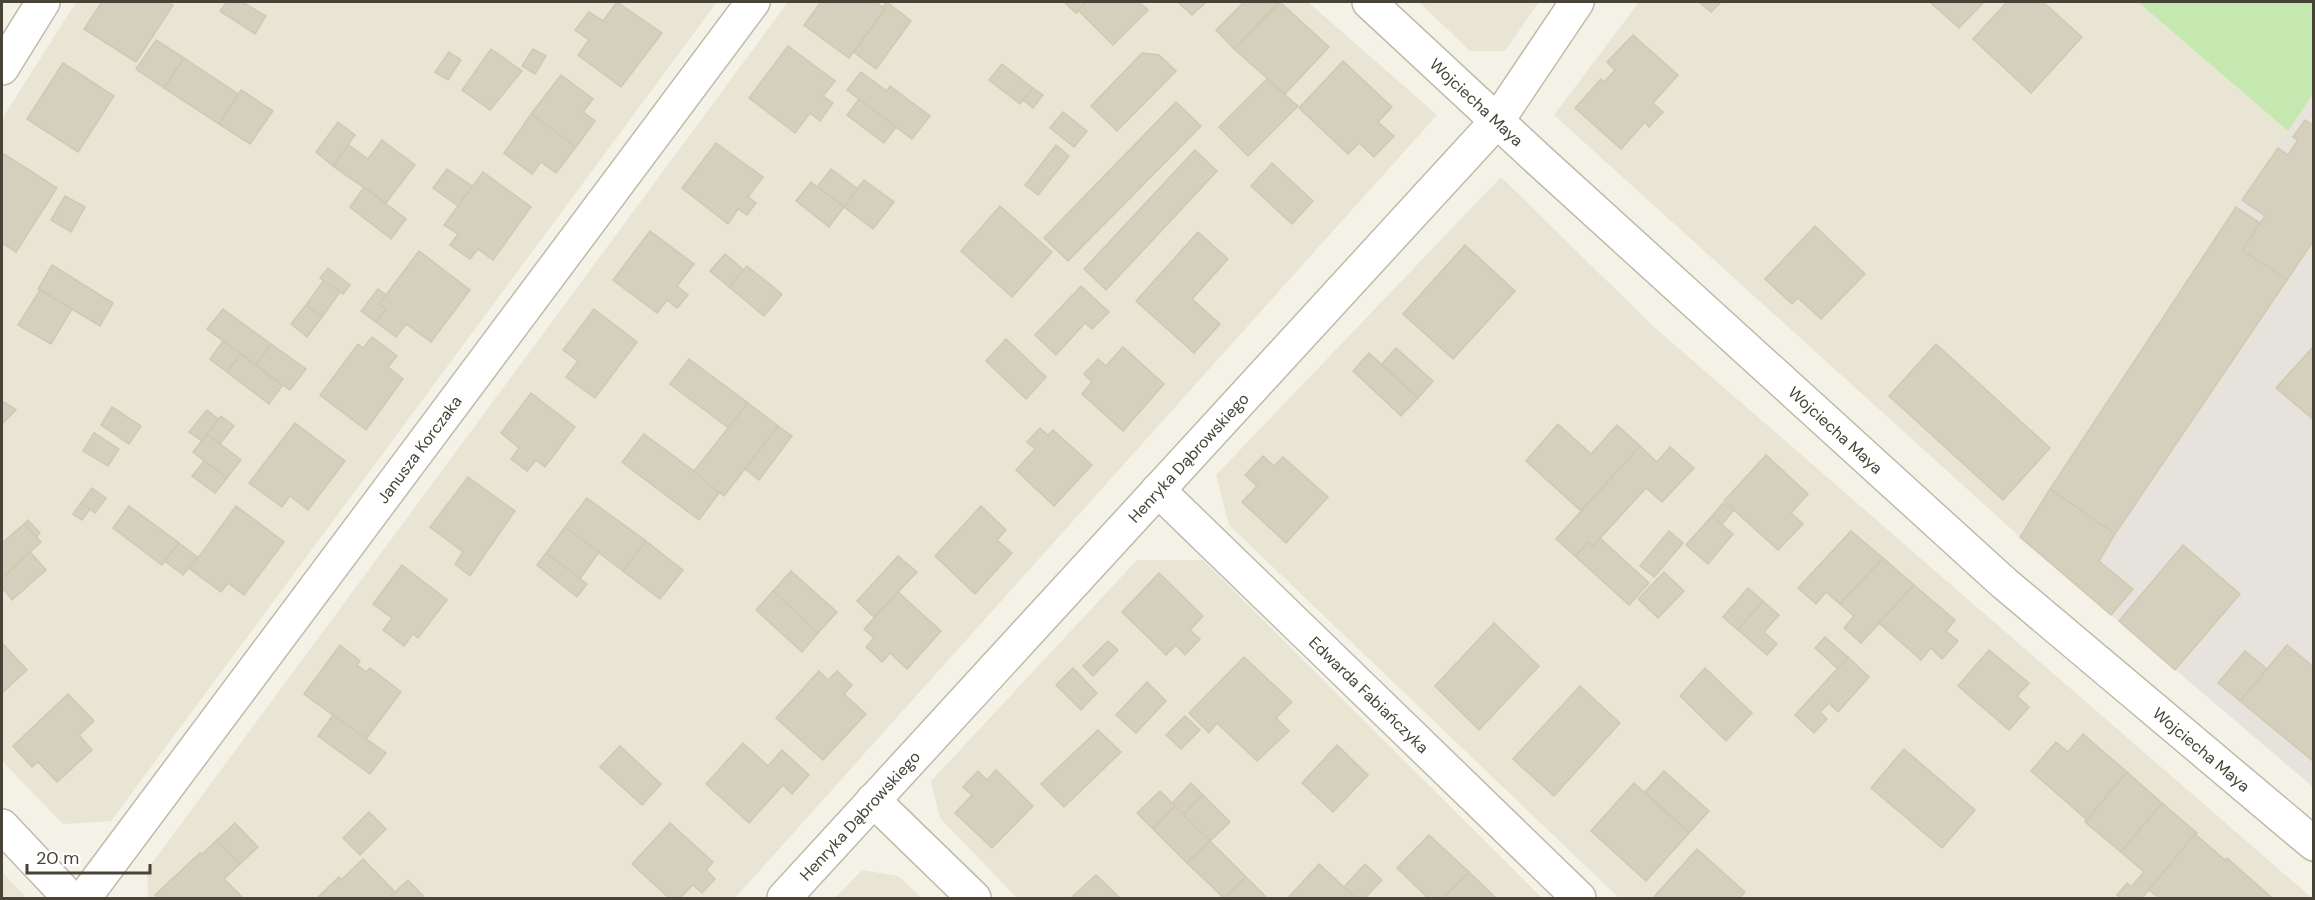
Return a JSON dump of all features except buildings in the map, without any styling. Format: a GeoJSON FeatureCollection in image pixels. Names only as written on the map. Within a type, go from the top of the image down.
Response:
{"type":"FeatureCollection","features":[{"type":"Feature","properties":{"kind":"street"},"geometry":{"type":"LineString","coordinates":[[2,68],[44,2]]}},
{"type":"Feature","properties":{"kind":"street","name":"Janusza Korczaka"},"geometry":{"type":"LineString","coordinates":[[84,898],[753,2]]}},
{"type":"Feature","properties":{"kind":"street","name":"Wojciecha Maya"},"geometry":{"type":"LineString","coordinates":[[1369,2],[2004,584],[2313,844]]}},
{"type":"Feature","properties":{"kind":"street","name":"Henryka Dąbrowskiego"},"geometry":{"type":"LineString","coordinates":[[784,898],[1497,121],[1577,2]]}},
{"type":"Feature","properties":{"kind":"street","name":"Edwarda Fabiańczyka"},"geometry":{"type":"LineString","coordinates":[[1158,490],[1579,898]]}},
{"type":"Feature","properties":{"kind":"street"},"geometry":{"type":"LineString","coordinates":[[873,800],[974,898]]}},
{"type":"Feature","properties":{"kind":"street"},"geometry":{"type":"LineString","coordinates":[[2,826],[70,898]]}},
{"type":"Feature","properties":{"kind":"shaded area"},"geometry":{"type":"Polygon","coordinates":[[[76,2],[717,2],[111,821],[63,824],[2,761],[2,119],[76,2]]]}},
{"type":"Feature","properties":{"kind":"shaded area"},"geometry":{"type":"Polygon","coordinates":[[[788,2],[1308,2],[1437,115],[735,898],[148,898],[147,870],[788,2]]]}},
{"type":"Feature","properties":{"kind":"shaded area"},"geometry":{"type":"Polygon","coordinates":[[[1419,2],[1539,2],[1505,51],[1470,51],[1419,2]]]}},
{"type":"Feature","properties":{"kind":"shaded area"},"geometry":{"type":"Polygon","coordinates":[[[1639,2],[2138,2],[2288,131],[2020,537],[1554,115],[1639,2]]]}},
{"type":"Feature","properties":{"kind":"shaded area"},"geometry":{"type":"Polygon","coordinates":[[[2313,94],[2313,787],[2020,537],[2236,207],[2313,94]]]}},
{"type":"Feature","properties":{"kind":"shaded area"},"geometry":{"type":"Polygon","coordinates":[[[1501,177],[1654,327],[2312,898],[1619,898],[1229,525],[1216,475],[1501,177]]]}},
{"type":"Feature","properties":{"kind":"shaded area"},"geometry":{"type":"Polygon","coordinates":[[[1137,560],[1203,560],[1542,898],[1017,898],[940,818],[931,781],[1137,560]]]}},
{"type":"Feature","properties":{"kind":"shaded area"},"geometry":{"type":"Polygon","coordinates":[[[862,870],[898,876],[922,898],[835,898],[862,870]]]}},
{"type":"Feature","properties":{"kind":"shaded area"},"geometry":{"type":"Polygon","coordinates":[[[2,872],[27,898],[2,898],[2,872]]]}},
{"type":"Feature","properties":{"kind":"green space"},"geometry":{"type":"Polygon","coordinates":[[[2138,2],[2313,2],[2313,94],[2288,131],[2138,2]]]}}]}
